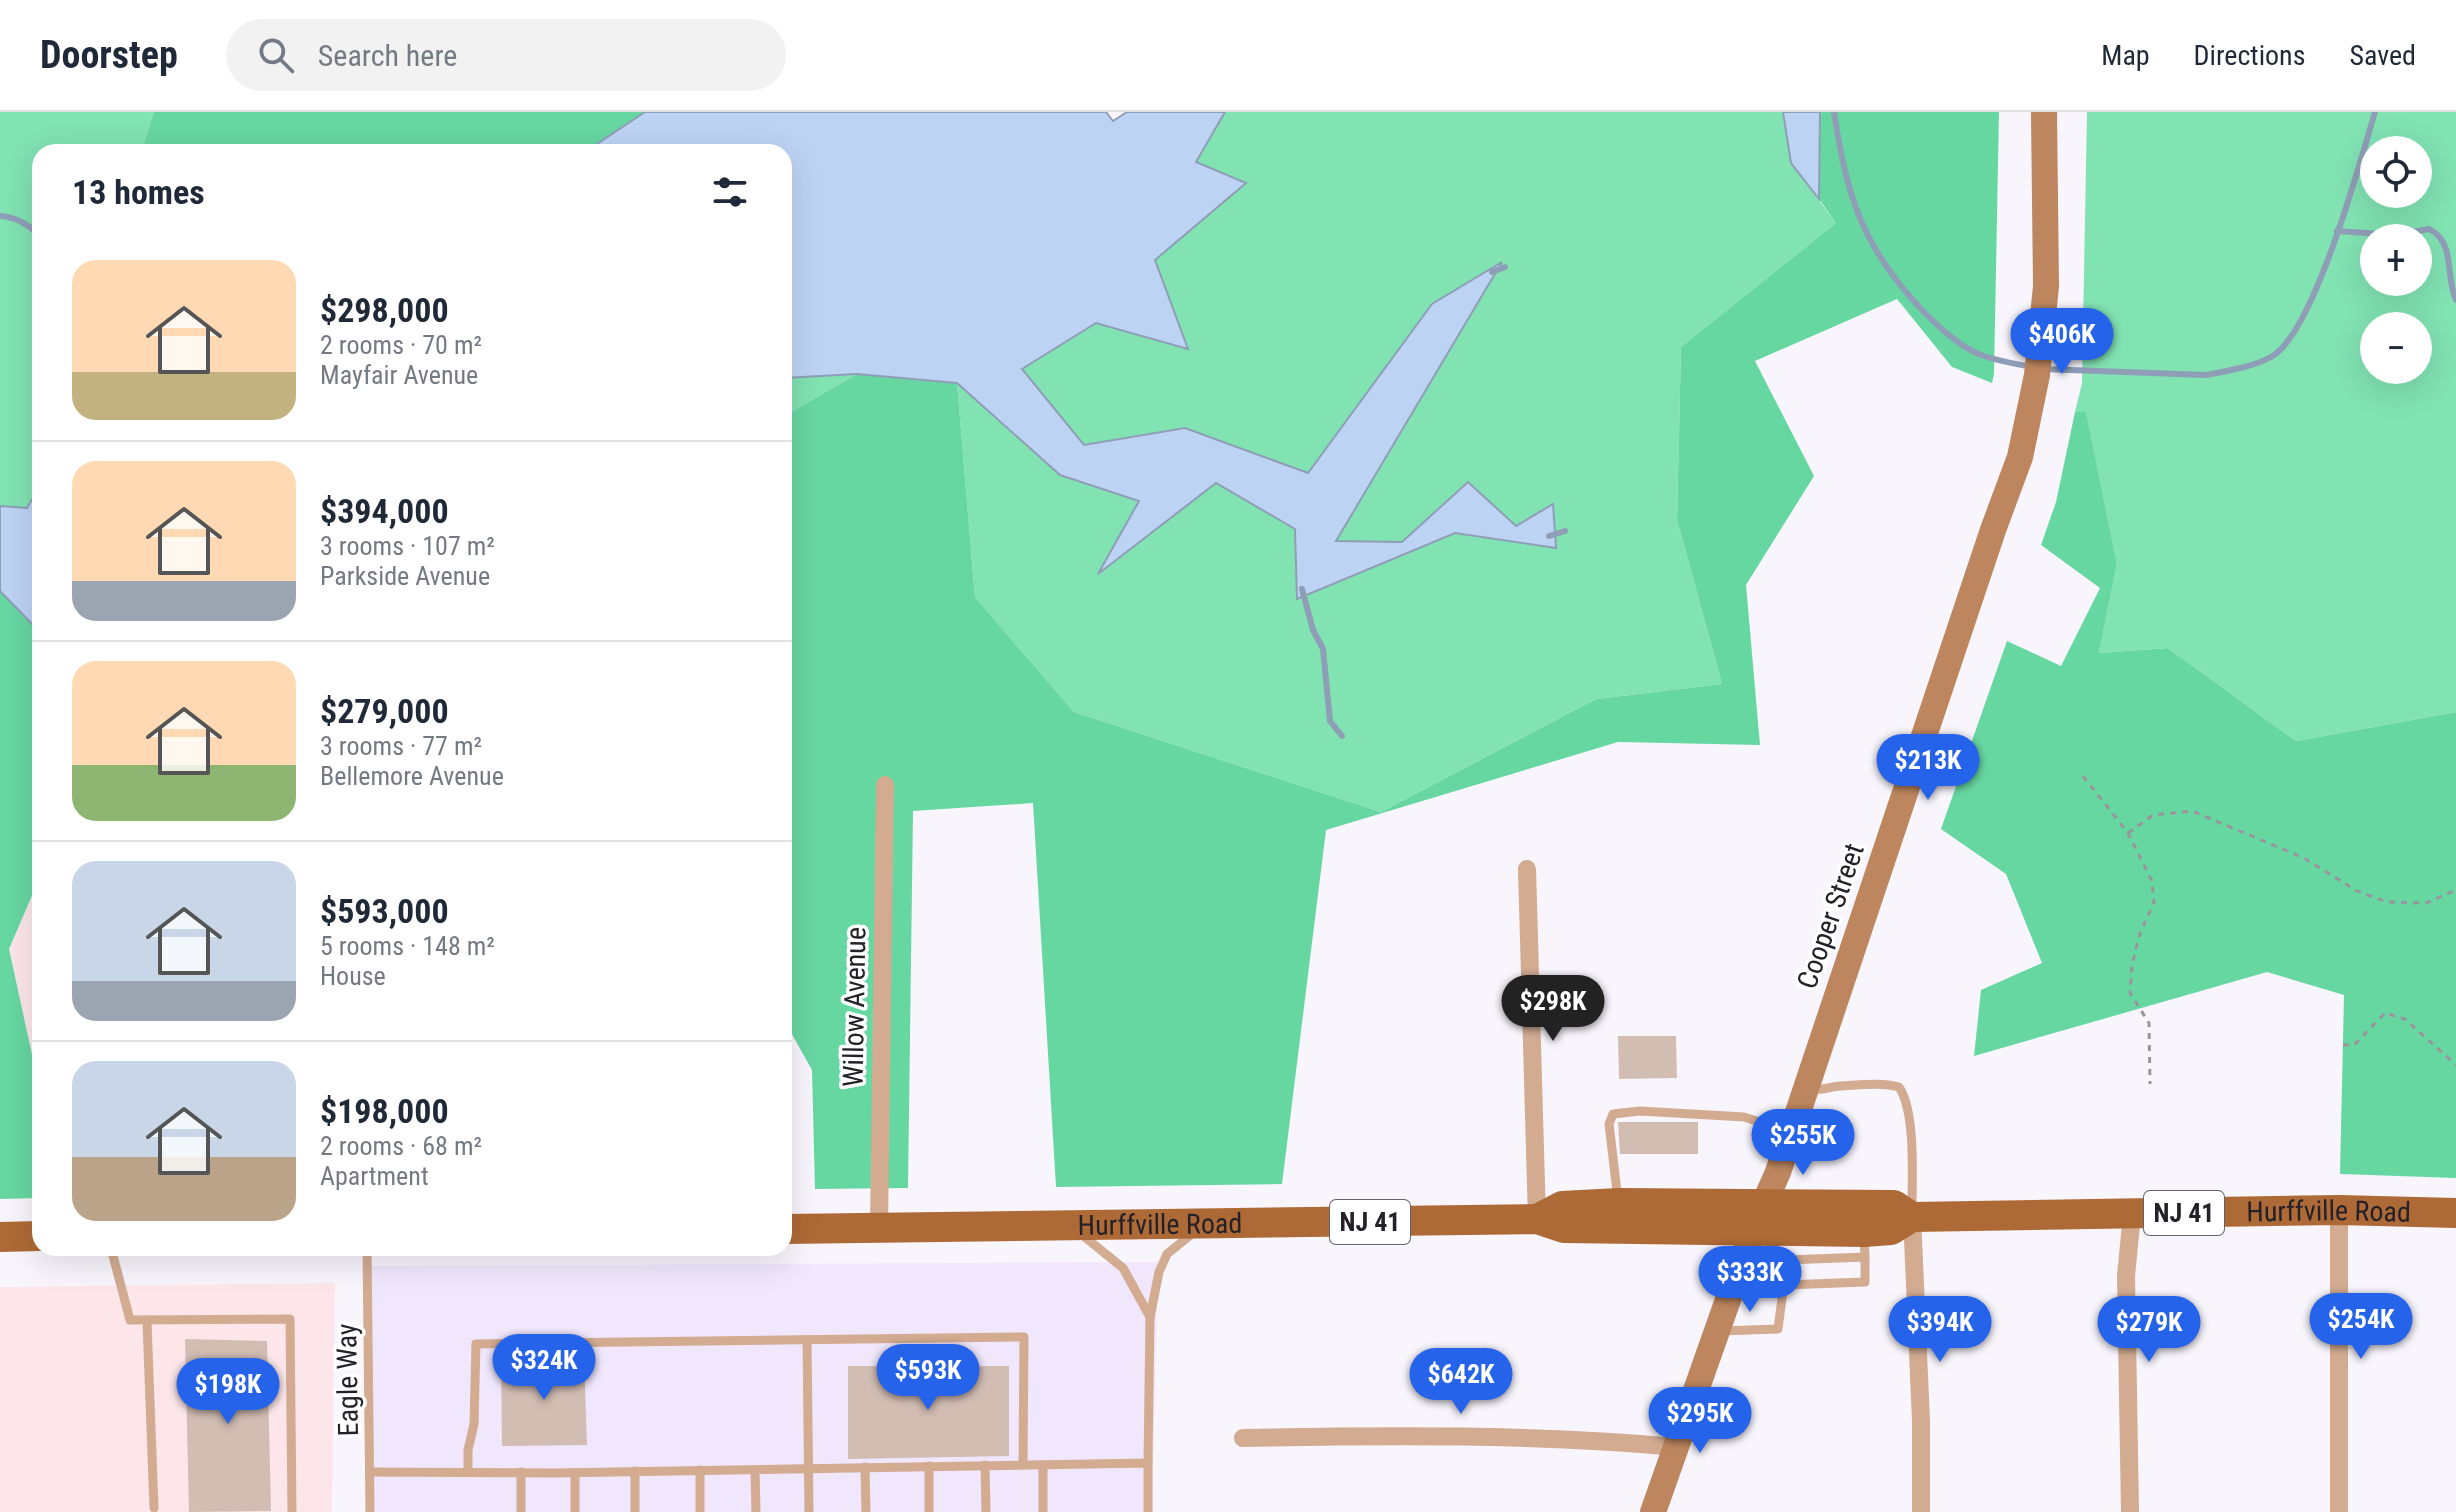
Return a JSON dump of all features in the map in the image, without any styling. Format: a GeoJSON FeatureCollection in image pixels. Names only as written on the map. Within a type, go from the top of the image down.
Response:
{"type":"FeatureCollection","features":[{"type":"Feature","properties":{"kind":"main road","name":"Cooper Street"},"geometry":{"type":"LineString","coordinates":[[1653,1512],[1791,1132],[2020,457],[2037,375],[2046,286],[2044,112]]}},
{"type":"Feature","properties":{"kind":"main road","name":"Hurffville Road"},"geometry":{"type":"LineString","coordinates":[[1537,1219],[1562,1206],[1619,1203],[1759,1216],[1864,1244],[1912,1217],[2339,1210],[2456,1213]]}},
{"type":"Feature","properties":{"kind":"main road","name":"Hurffville Road"},"geometry":{"type":"LineString","coordinates":[[792,1229],[1537,1219],[1564,1228],[1894,1205],[1912,1217]]}},
{"type":"Feature","properties":{"kind":"main road"},"geometry":{"type":"LineString","coordinates":[[0,1237],[32,1236]]}},
{"type":"Feature","properties":{"kind":"street","name":"Willow Avenue"},"geometry":{"type":"LineString","coordinates":[[879,1228],[885,785]]}},
{"type":"Feature","properties":{"kind":"street"},"geometry":{"type":"LineString","coordinates":[[1527,869],[1537,1219]]}},
{"type":"Feature","properties":{"kind":"street"},"geometry":{"type":"LineString","coordinates":[[2339,1210],[2339,1512]]}},
{"type":"Feature","properties":{"kind":"street"},"geometry":{"type":"LineString","coordinates":[[2130,1512],[2126,1276],[2132,1214]]}},
{"type":"Feature","properties":{"kind":"street"},"geometry":{"type":"LineString","coordinates":[[1912,1217],[1921,1421],[1921,1512]]}},
{"type":"Feature","properties":{"kind":"street"},"geometry":{"type":"LineString","coordinates":[[1243,1438],[1594,1439],[1677,1447]]}},
{"type":"Feature","properties":{"kind":"lane"},"geometry":{"type":"LineString","coordinates":[[1807,1086],[1819,1091],[1837,1086],[1884,1083],[1899,1087],[1905,1095],[1909,1115],[1912,1217]]}},
{"type":"Feature","properties":{"kind":"lane"},"geometry":{"type":"LineString","coordinates":[[1619,1203],[1609,1124],[1613,1114],[1640,1111],[1744,1117],[1791,1132]]}},
{"type":"Feature","properties":{"kind":"lane"},"geometry":{"type":"LineString","coordinates":[[1148,1512],[1150,1317],[1159,1272],[1167,1254],[1204,1225]]}},
{"type":"Feature","properties":{"kind":"lane"},"geometry":{"type":"LineString","coordinates":[[1072,1227],[1123,1268],[1150,1317]]}},
{"type":"Feature","properties":{"kind":"lane"},"geometry":{"type":"LineString","coordinates":[[1718,1331],[1778,1329],[1787,1260],[1864,1244],[1865,1282],[1785,1285]]}},
{"type":"Feature","properties":{"kind":"lane"},"geometry":{"type":"LineString","coordinates":[[113,1256],[130,1320],[290,1319],[292,1512]]}},
{"type":"Feature","properties":{"kind":"lane","name":"Eagle Way"},"geometry":{"type":"LineString","coordinates":[[367,1256],[370,1512]]}},
{"type":"Feature","properties":{"kind":"lane"},"geometry":{"type":"LineString","coordinates":[[147,1322],[154,1508]]}},
{"type":"Feature","properties":{"kind":"lane"},"geometry":{"type":"LineString","coordinates":[[468,1472],[468,1450],[474,1424],[476,1344],[1024,1337],[1023,1465]]}},
{"type":"Feature","properties":{"kind":"lane"},"geometry":{"type":"LineString","coordinates":[[807,1340],[809,1512]]}},
{"type":"Feature","properties":{"kind":"lane"},"geometry":{"type":"LineString","coordinates":[[370,1472],[575,1473],[1148,1463]]}},
{"type":"Feature","properties":{"kind":"lane"},"geometry":{"type":"LineString","coordinates":[[985,1465],[986,1512]]}},
{"type":"Feature","properties":{"kind":"lane"},"geometry":{"type":"LineString","coordinates":[[1043,1465],[1043,1512]]}},
{"type":"Feature","properties":{"kind":"lane"},"geometry":{"type":"LineString","coordinates":[[929,1466],[929,1512]]}},
{"type":"Feature","properties":{"kind":"lane"},"geometry":{"type":"LineString","coordinates":[[865,1467],[866,1512]]}},
{"type":"Feature","properties":{"kind":"lane"},"geometry":{"type":"LineString","coordinates":[[700,1470],[700,1512]]}},
{"type":"Feature","properties":{"kind":"lane"},"geometry":{"type":"LineString","coordinates":[[755,1470],[756,1512]]}},
{"type":"Feature","properties":{"kind":"lane"},"geometry":{"type":"LineString","coordinates":[[635,1471],[635,1512]]}},
{"type":"Feature","properties":{"kind":"lane"},"geometry":{"type":"LineString","coordinates":[[521,1472],[521,1512]]}},
{"type":"Feature","properties":{"kind":"lane"},"geometry":{"type":"LineString","coordinates":[[575,1473],[575,1512]]}},
{"type":"Feature","properties":{"kind":"path"},"geometry":{"type":"LineString","coordinates":[[2083,776],[2128,833],[2152,881],[2154,903],[2140,933],[2132,965],[2130,993],[2149,1023],[2150,1084]]}},
{"type":"Feature","properties":{"kind":"path"},"geometry":{"type":"LineString","coordinates":[[2128,833],[2153,815],[2192,811],[2304,858],[2357,891],[2387,902],[2426,903],[2456,890]]}},
{"type":"Feature","properties":{"kind":"path"},"geometry":{"type":"LineString","coordinates":[[2343,1045],[2354,1045],[2385,1013],[2405,1019],[2456,1065]]}},
{"type":"Feature","properties":{"kind":"shaded area"},"geometry":{"type":"Polygon","coordinates":[[[32,896],[32,1054],[9,949],[32,896]]]}},
{"type":"Feature","properties":{"kind":"shaded area"},"geometry":{"type":"Polygon","coordinates":[[[1158,1262],[1152,1512],[370,1512],[368,1266],[1158,1262]]]}},
{"type":"Feature","properties":{"kind":"shaded area"},"geometry":{"type":"Polygon","coordinates":[[[335,1283],[332,1512],[0,1512],[0,1287],[335,1283]]]}},
{"type":"Feature","properties":{"kind":"green space"},"geometry":{"type":"Polygon","coordinates":[[[0,112],[154,112],[144,144],[32,144],[32,500],[27,508],[0,506],[0,112]]]}},
{"type":"Feature","properties":{"kind":"green space"},"geometry":{"type":"Polygon","coordinates":[[[154,112],[645,112],[597,144],[144,144],[154,112]]]}},
{"type":"Feature","properties":{"kind":"green space"},"geometry":{"type":"Polygon","coordinates":[[[1225,112],[1783,112],[1791,163],[1836,223],[1681,347],[1677,520],[1722,684],[1596,699],[1381,812],[1074,712],[975,597],[957,383],[1060,475],[1140,501],[1100,573],[1216,483],[1295,529],[1298,599],[1455,533],[1556,548],[1553,505],[1516,526],[1468,483],[1402,543],[1336,541],[1501,264],[1432,304],[1308,473],[1186,428],[1084,445],[1021,368],[1096,323],[1155,260],[1245,183],[1196,162],[1225,112]]]}},
{"type":"Feature","properties":{"kind":"green space"},"geometry":{"type":"Polygon","coordinates":[[[1820,112],[1999,112],[1992,383],[1952,367],[1897,299],[1755,361],[1814,476],[1746,585],[1760,745],[1618,742],[1326,830],[1282,1184],[1056,1187],[1033,803],[913,811],[908,1188],[815,1189],[812,1070],[792,1034],[792,411],[857,374],[957,382],[975,597],[1074,712],[1381,812],[1596,699],[1722,684],[1677,520],[1681,347],[1836,223],[1819,199],[1820,112]]]}},
{"type":"Feature","properties":{"kind":"green space"},"geometry":{"type":"Polygon","coordinates":[[[2087,112],[2456,112],[2456,712],[2296,741],[2168,648],[2099,653],[2117,564],[2086,413],[2075,412],[2082,383],[2087,112]]]}},
{"type":"Feature","properties":{"kind":"green space"},"geometry":{"type":"Polygon","coordinates":[[[857,374],[792,411],[792,378],[857,374]]]}},
{"type":"Feature","properties":{"kind":"green space"},"geometry":{"type":"Polygon","coordinates":[[[2075,412],[2086,412],[2117,564],[2099,653],[2168,648],[2296,741],[2456,712],[2456,1178],[2340,1174],[2344,995],[2267,972],[1974,1056],[1981,990],[2042,963],[2006,874],[1941,829],[2007,641],[2061,666],[2100,588],[2041,545],[2056,502],[2075,412]]]}},
{"type":"Feature","properties":{"kind":"green space"},"geometry":{"type":"Polygon","coordinates":[[[0,591],[32,624],[32,896],[9,949],[32,1054],[32,1198],[0,1199],[0,591]]]}},
{"type":"Feature","properties":{"kind":"water"},"geometry":{"type":"Polygon","coordinates":[[[645,112],[1106,112],[1113,121],[1127,112],[1225,112],[1196,162],[1246,183],[1155,260],[1188,349],[1096,323],[1022,369],[1084,445],[1185,428],[1308,473],[1432,304],[1502,262],[1336,541],[1402,542],[1468,482],[1516,526],[1553,504],[1556,548],[1455,533],[1297,599],[1295,529],[1216,483],[1098,574],[1139,501],[1060,475],[957,383],[857,374],[792,378],[792,144],[597,144],[645,112]]]}},
{"type":"Feature","properties":{"kind":"water"},"geometry":{"type":"Polygon","coordinates":[[[1783,112],[1820,112],[1819,199],[1791,163],[1783,112]]]}},
{"type":"Feature","properties":{"kind":"water"},"geometry":{"type":"Polygon","coordinates":[[[32,500],[32,624],[0,591],[0,506],[27,508],[32,500]]]}},
{"type":"Feature","properties":{"kind":"building"},"geometry":{"type":"Polygon","coordinates":[[[1618,1036],[1676,1036],[1677,1078],[1619,1079],[1618,1036]]]}},
{"type":"Feature","properties":{"kind":"building"},"geometry":{"type":"Polygon","coordinates":[[[1618,1122],[1698,1122],[1698,1154],[1620,1154],[1618,1122]]]}},
{"type":"Feature","properties":{"kind":"building"},"geometry":{"type":"Polygon","coordinates":[[[185,1339],[267,1341],[271,1511],[189,1512],[185,1339]]]}},
{"type":"Feature","properties":{"kind":"building"},"geometry":{"type":"Polygon","coordinates":[[[584,1355],[587,1445],[502,1446],[501,1360],[584,1355]]]}},
{"type":"Feature","properties":{"kind":"building"},"geometry":{"type":"Polygon","coordinates":[[[848,1366],[1009,1366],[1009,1456],[848,1459],[848,1366]]]}},
{"type":"Feature","properties":{"kind":"waterway"},"geometry":{"type":"LineString","coordinates":[[1834,112],[1852,197],[1872,244],[1886,267],[1925,313],[1968,349],[1990,358],[2032,367]]}},
{"type":"Feature","properties":{"kind":"waterway"},"geometry":{"type":"LineString","coordinates":[[2043,369],[2206,375],[2248,366],[2271,357],[2287,342],[2319,283],[2334,245],[2375,112]]}},
{"type":"Feature","properties":{"kind":"waterway"},"geometry":{"type":"LineString","coordinates":[[0,216],[32,229]]}},
{"type":"Feature","properties":{"kind":"waterway"},"geometry":{"type":"LineString","coordinates":[[2337,231],[2396,235],[2429,229],[2443,242],[2447,251],[2456,300]]}},
{"type":"Feature","properties":{"kind":"waterway"},"geometry":{"type":"LineString","coordinates":[[1492,272],[1505,267]]}},
{"type":"Feature","properties":{"kind":"waterway"},"geometry":{"type":"LineString","coordinates":[[1549,536],[1565,531]]}},
{"type":"Feature","properties":{"kind":"waterway"},"geometry":{"type":"LineString","coordinates":[[1302,589],[1313,630],[1323,649],[1330,721],[1342,736]]}}]}
